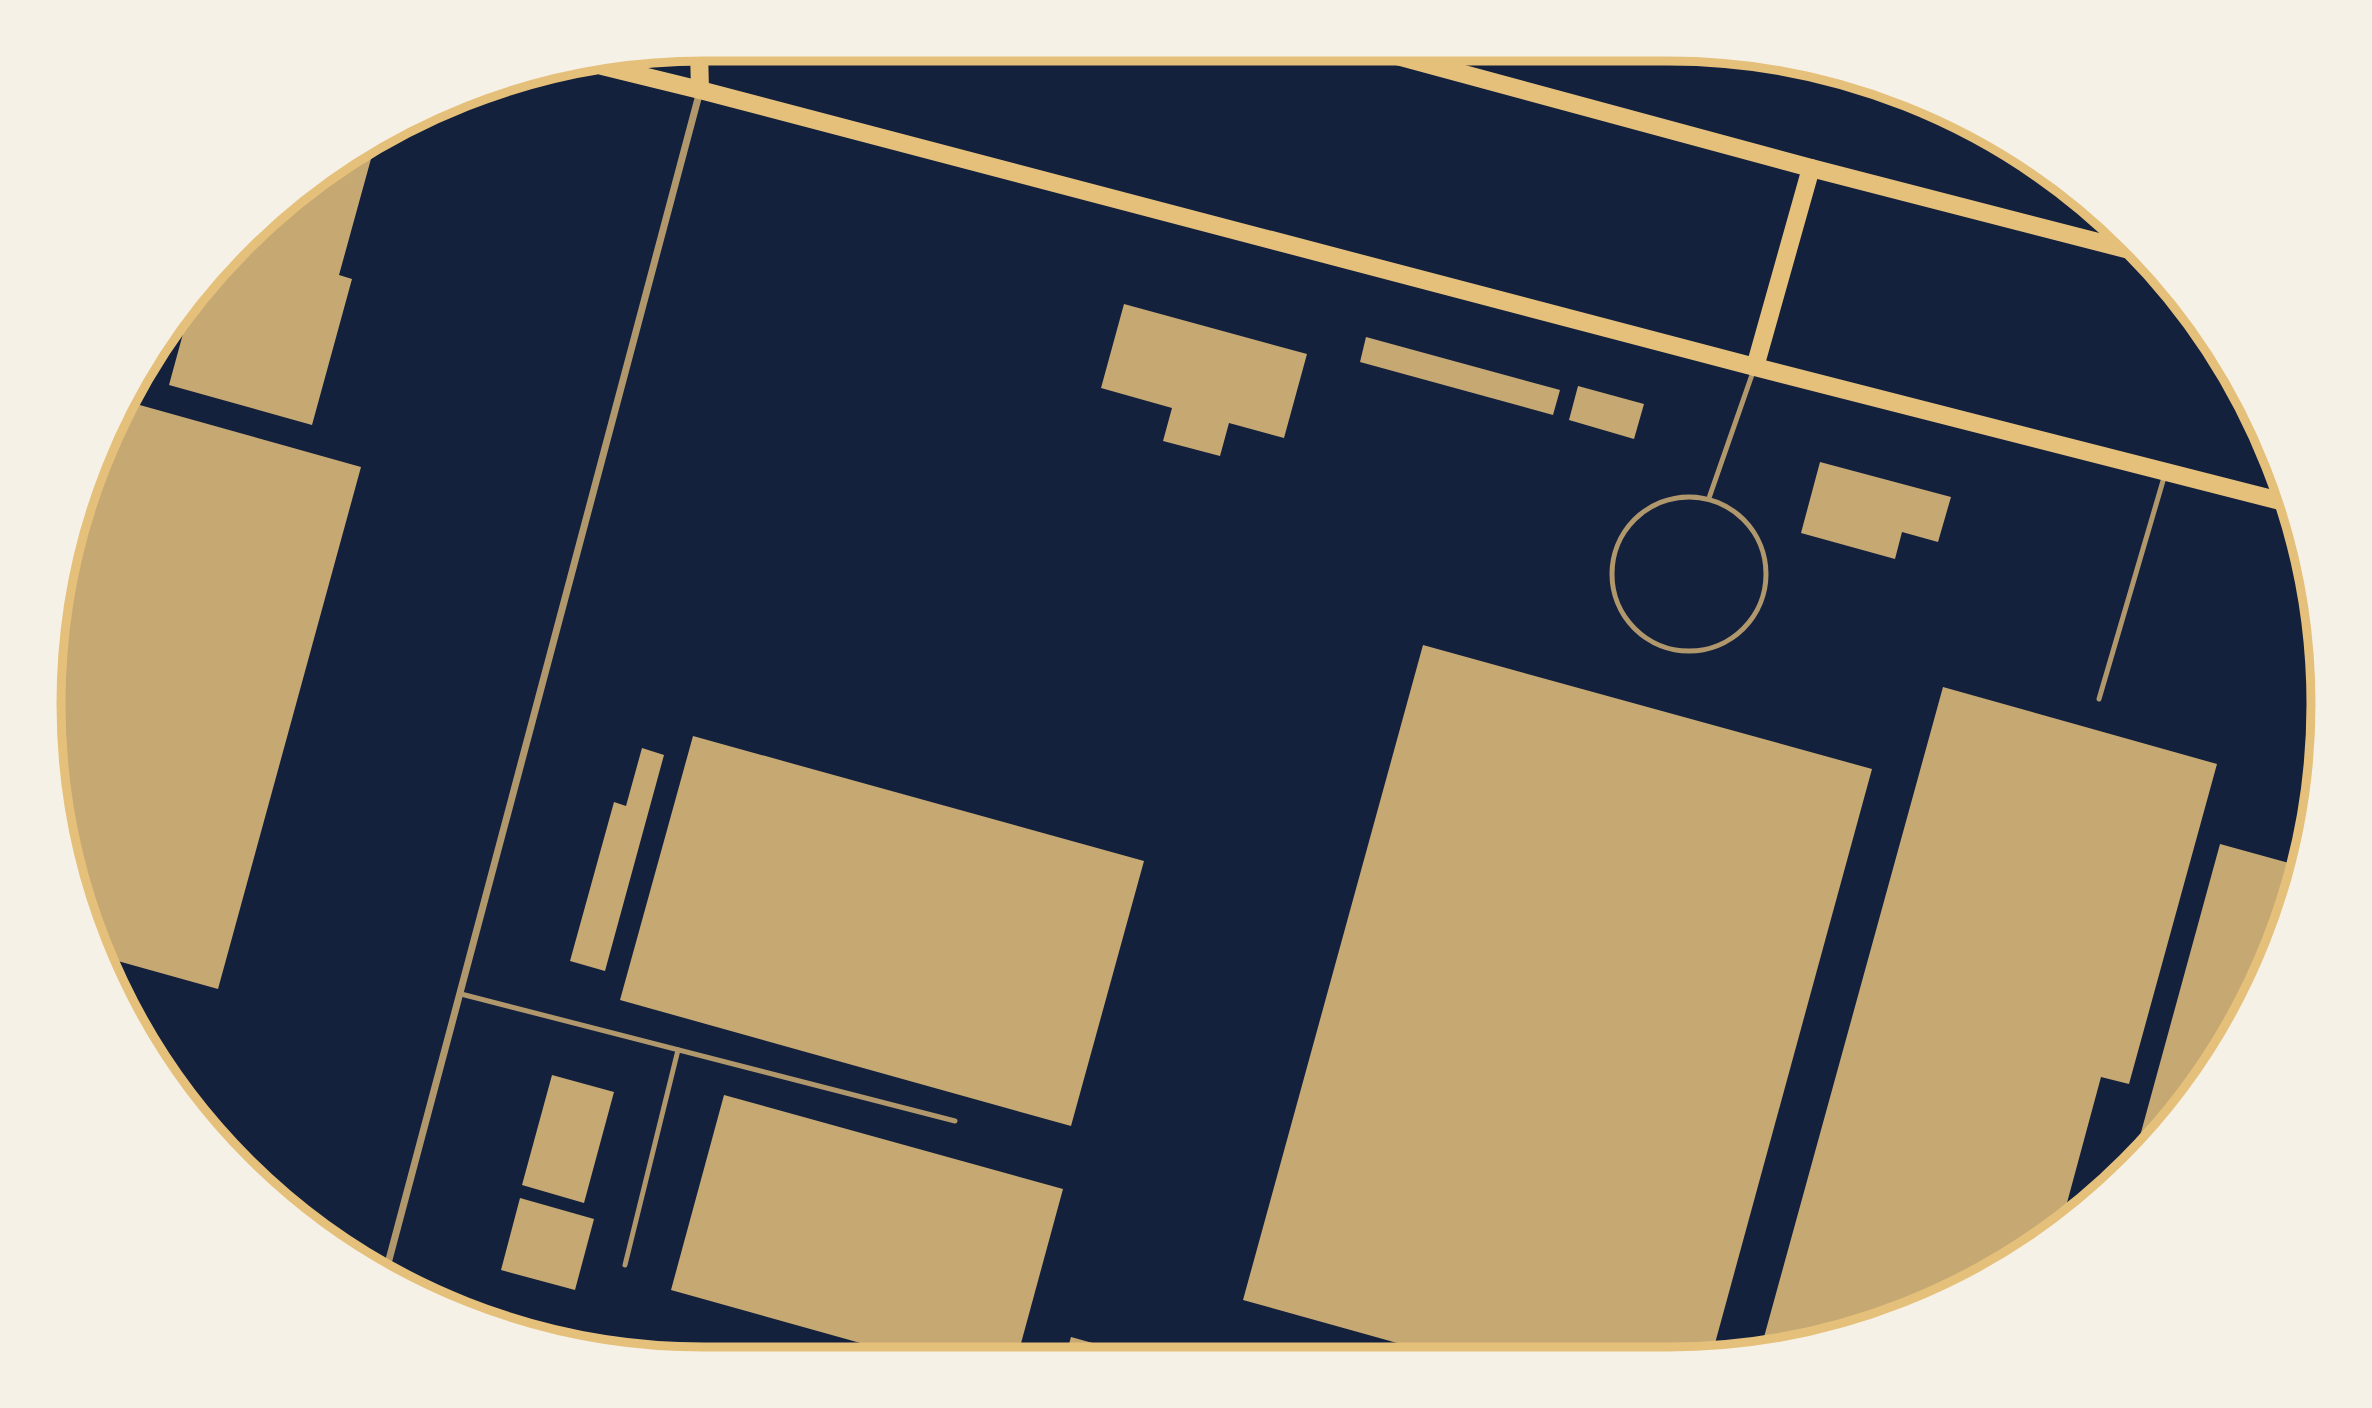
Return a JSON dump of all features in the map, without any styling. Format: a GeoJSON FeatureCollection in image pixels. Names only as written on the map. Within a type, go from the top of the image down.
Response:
{"type":"FeatureCollection","features":[{"type":"Feature","properties":{"kind":"main road"},"geometry":{"type":"LineString","coordinates":[[699,61],[700,90]]}},
{"type":"Feature","properties":{"kind":"main road"},"geometry":{"type":"LineString","coordinates":[[1415,61],[1811,169],[2119,248]]}},
{"type":"Feature","properties":{"kind":"main road"},"geometry":{"type":"LineString","coordinates":[[612,68],[1755,367],[2278,500]]}},
{"type":"Feature","properties":{"kind":"main road"},"geometry":{"type":"LineString","coordinates":[[1755,367],[1811,169]]}},
{"type":"Feature","properties":{"kind":"street"},"geometry":{"type":"LineString","coordinates":[[388,1264],[700,90]]}},
{"type":"Feature","properties":{"kind":"lane"},"geometry":{"type":"LineString","coordinates":[[1709,498],[1755,367]]}},
{"type":"Feature","properties":{"kind":"lane"},"geometry":{"type":"LineString","coordinates":[[2099,699],[2166,471]]}},
{"type":"Feature","properties":{"kind":"lane"},"geometry":{"type":"LineString","coordinates":[[1688,496],[1709,498],[1727,506],[1744,519],[1756,535],[1764,554],[1767,574],[1765,594],[1744,628],[1728,641],[1709,649],[1669,649],[1650,641],[1634,628],[1622,612],[1614,594],[1611,573],[1614,554],[1621,535],[1633,519],[1650,506],[1668,499],[1688,496]]}},
{"type":"Feature","properties":{"kind":"lane"},"geometry":{"type":"LineString","coordinates":[[461,995],[955,1121]]}},
{"type":"Feature","properties":{"kind":"lane"},"geometry":{"type":"LineString","coordinates":[[625,1265],[678,1050]]}},
{"type":"Feature","properties":{"kind":"building"},"geometry":{"type":"Polygon","coordinates":[[[372,154],[339,275],[352,279],[312,425],[169,385],[185,325],[221,280],[280,221],[313,194],[372,154]]]}},
{"type":"Feature","properties":{"kind":"building"},"geometry":{"type":"Polygon","coordinates":[[[1124,304],[1307,354],[1284,438],[1229,423],[1220,456],[1163,441],[1172,408],[1101,388],[1124,304]]]}},
{"type":"Feature","properties":{"kind":"building"},"geometry":{"type":"Polygon","coordinates":[[[1366,337],[1560,390],[1553,415],[1360,362],[1366,337]]]}},
{"type":"Feature","properties":{"kind":"building"},"geometry":{"type":"Polygon","coordinates":[[[1578,386],[1644,404],[1634,439],[1569,420],[1578,386]]]}},
{"type":"Feature","properties":{"kind":"building"},"geometry":{"type":"Polygon","coordinates":[[[136,404],[361,467],[218,989],[115,960],[95,911],[83,870],[67,788],[61,704],[67,620],[74,579],[95,497],[136,404]]]}},
{"type":"Feature","properties":{"kind":"building"},"geometry":{"type":"Polygon","coordinates":[[[1820,462],[1951,497],[1938,542],[1902,532],[1895,559],[1801,533],[1820,462]]]}},
{"type":"Feature","properties":{"kind":"building"},"geometry":{"type":"Polygon","coordinates":[[[1423,645],[1872,769],[1715,1345],[1412,1347],[1243,1300],[1423,645]]]}},
{"type":"Feature","properties":{"kind":"building"},"geometry":{"type":"Polygon","coordinates":[[[1943,687],[2217,764],[2129,1084],[2101,1077],[2065,1209],[1989,1261],[1914,1298],[1834,1325],[1763,1339],[1943,687]]]}},
{"type":"Feature","properties":{"kind":"building"},"geometry":{"type":"Polygon","coordinates":[[[693,736],[1144,861],[1071,1126],[620,1000],[693,736]]]}},
{"type":"Feature","properties":{"kind":"building"},"geometry":{"type":"Polygon","coordinates":[[[642,748],[664,755],[605,971],[570,961],[614,802],[626,806],[642,748]]]}},
{"type":"Feature","properties":{"kind":"building"},"geometry":{"type":"Polygon","coordinates":[[[2220,844],[2290,863],[2262,950],[2225,1025],[2178,1095],[2139,1141],[2220,844]]]}},
{"type":"Feature","properties":{"kind":"building"},"geometry":{"type":"Polygon","coordinates":[[[552,1075],[614,1092],[584,1203],[522,1185],[552,1075]]]}},
{"type":"Feature","properties":{"kind":"building"},"geometry":{"type":"Polygon","coordinates":[[[724,1095],[1063,1189],[1020,1347],[875,1347],[671,1290],[724,1095]]]}},
{"type":"Feature","properties":{"kind":"building"},"geometry":{"type":"Polygon","coordinates":[[[520,1198],[594,1219],[575,1290],[501,1270],[520,1198]]]}},
{"type":"Feature","properties":{"kind":"building"},"geometry":{"type":"Polygon","coordinates":[[[1071,1337],[1107,1347],[1068,1347],[1071,1337]]]}}]}
